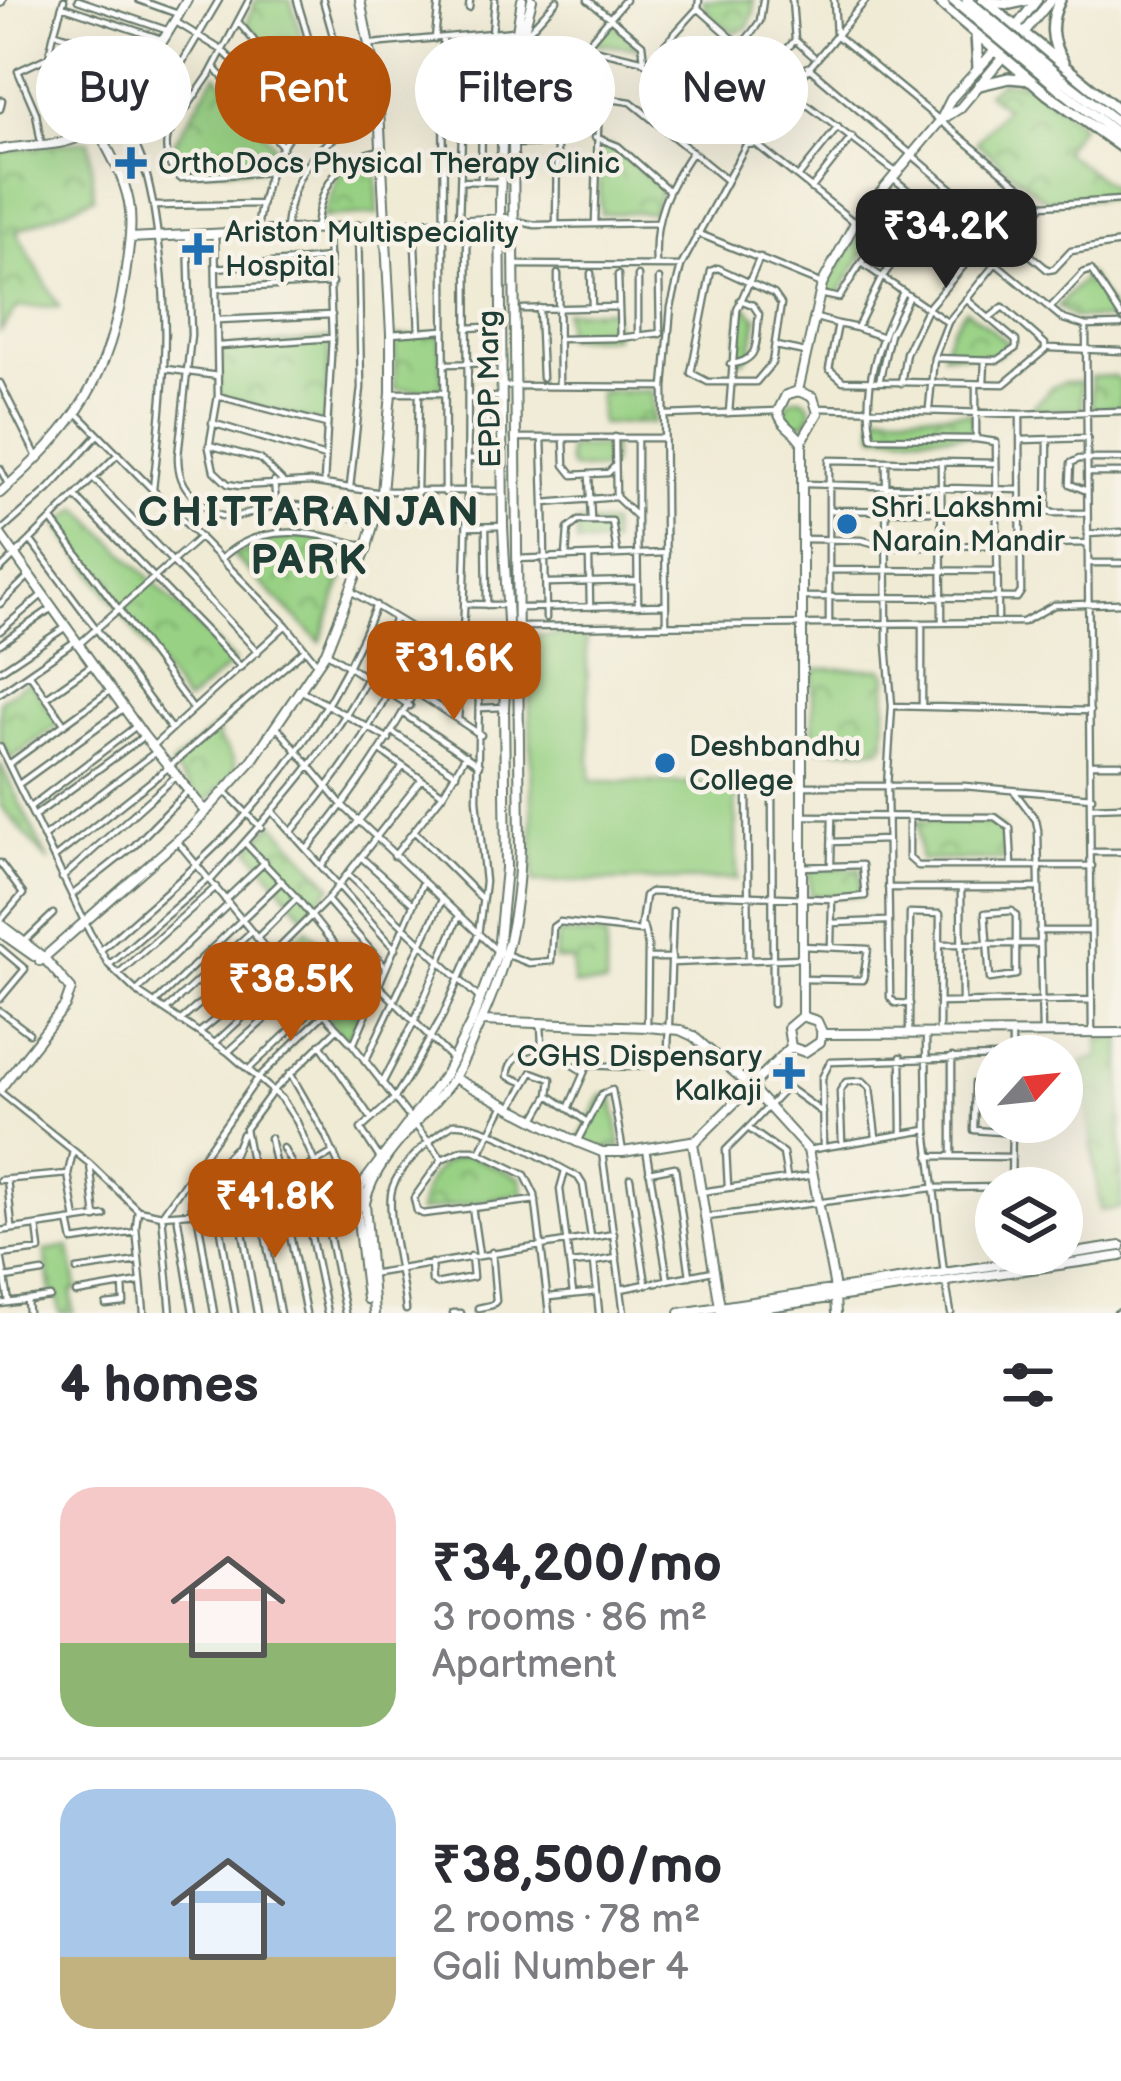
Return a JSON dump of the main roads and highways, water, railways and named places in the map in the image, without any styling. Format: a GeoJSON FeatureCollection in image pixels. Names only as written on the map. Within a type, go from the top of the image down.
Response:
{"type":"FeatureCollection","features":[{"type":"Feature","properties":{"kind":"main road"},"geometry":{"type":"LineString","coordinates":[[937,0],[946,4],[955,0],[1121,136]]}},
{"type":"Feature","properties":{"kind":"main road"},"geometry":{"type":"LineString","coordinates":[[937,0],[1047,94],[1121,147]]}},
{"type":"Feature","properties":{"kind":"main road"},"geometry":{"type":"LineString","coordinates":[[967,0],[1121,125]]}},
{"type":"Feature","properties":{"kind":"main road"},"geometry":{"type":"LineString","coordinates":[[984,0],[1010,4],[1028,0]]}},
{"type":"Feature","properties":{"kind":"main road"},"geometry":{"type":"LineString","coordinates":[[984,0],[1121,112]]}},
{"type":"Feature","properties":{"kind":"main road"},"geometry":{"type":"LineString","coordinates":[[1056,0],[1053,43],[1069,72]]}},
{"type":"Feature","properties":{"kind":"main road"},"geometry":{"type":"LineString","coordinates":[[976,34],[979,69]]}},
{"type":"Feature","properties":{"kind":"main road"},"geometry":{"type":"LineString","coordinates":[[1047,94],[1041,81],[1046,71],[1055,66],[1069,72]]}},
{"type":"Feature","properties":{"kind":"main road"},"geometry":{"type":"LineString","coordinates":[[980,85],[1009,78],[1030,80]]}},
{"type":"Feature","properties":{"kind":"place","name":"OrthoDocs Physical Therapy Clinic"},"geometry":{"type":"Point","coordinates":[131,163]}},
{"type":"Feature","properties":{"kind":"place","name":"Ariston Multispeciality Hospital"},"geometry":{"type":"Point","coordinates":[198,249]}},
{"type":"Feature","properties":{"kind":"place","name":"Shri Lakshmi Narain Mandir"},"geometry":{"type":"Point","coordinates":[847,524]}},
{"type":"Feature","properties":{"kind":"place","name":"Deshbandhu College"},"geometry":{"type":"Point","coordinates":[665,763]}},
{"type":"Feature","properties":{"kind":"place","name":"CGHS Dispensary Kalkaji"},"geometry":{"type":"Point","coordinates":[789,1073]}},
{"type":"Feature","properties":{"kind":"district","name":"CHITTARANJAN PARK"},"geometry":{"type":"Point","coordinates":[310,535]}}]}
